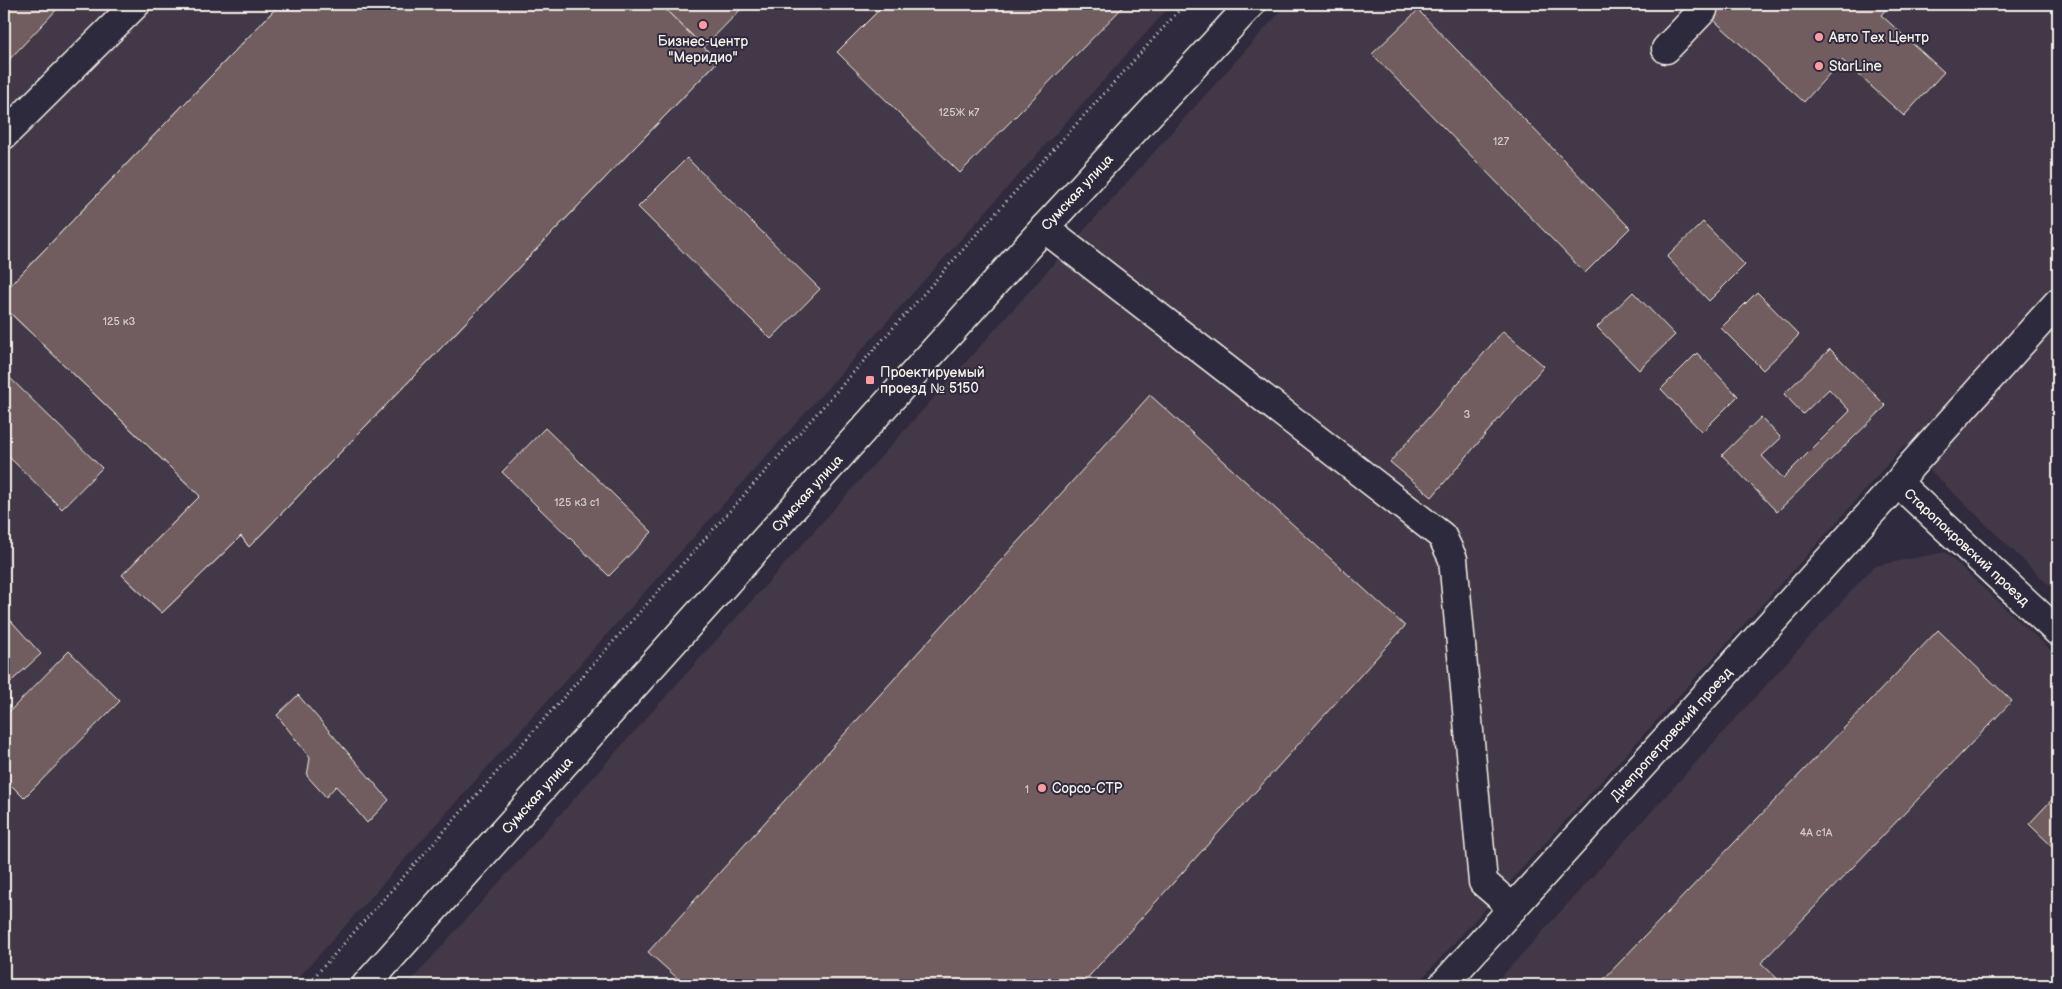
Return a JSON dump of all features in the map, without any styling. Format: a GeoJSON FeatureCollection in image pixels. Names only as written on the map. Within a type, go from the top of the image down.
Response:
{"type":"FeatureCollection","features":[{"type":"Feature","properties":{"kind":"street"},"geometry":{"type":"LineString","coordinates":[[4,136],[136,4]]}},
{"type":"Feature","properties":{"kind":"street","name":"Сумская улица"},"geometry":{"type":"LineString","coordinates":[[366,985],[1044,228],[1251,4]]}},
{"type":"Feature","properties":{"kind":"street"},"geometry":{"type":"LineString","coordinates":[[1666,49],[1703,10]]}},
{"type":"Feature","properties":{"kind":"street"},"geometry":{"type":"LineString","coordinates":[[1044,228],[1442,536],[1453,559],[1483,882],[1513,908]]}},
{"type":"Feature","properties":{"kind":"street","name":"Днепропетровский проезд"},"geometry":{"type":"LineString","coordinates":[[1443,985],[1898,483],[1910,467],[2058,302]]}},
{"type":"Feature","properties":{"kind":"street","name":"Старопокровский проезд"},"geometry":{"type":"LineString","coordinates":[[1898,483],[2058,632]]}},
{"type":"Feature","properties":{"kind":"path"},"geometry":{"type":"LineString","coordinates":[[307,985],[969,242],[1186,4]]}},
{"type":"Feature","properties":{"kind":"shaded area"},"geometry":{"type":"Polygon","coordinates":[[[4,4],[1172,4],[292,985],[4,985],[4,4]]]}},
{"type":"Feature","properties":{"kind":"shaded area"},"geometry":{"type":"Polygon","coordinates":[[[1287,4],[2058,4],[2058,594],[1904,445],[1829,531],[1416,985],[407,985],[1287,4]]]}},
{"type":"Feature","properties":{"kind":"shaded area"},"geometry":{"type":"Polygon","coordinates":[[[1945,552],[2058,657],[2058,985],[1494,985],[1874,566],[1945,552]]]}},
{"type":"Feature","properties":{"kind":"building"},"geometry":{"type":"Polygon","coordinates":[[[4,4],[62,4],[4,65],[4,4]]]}},
{"type":"Feature","properties":{"kind":"building"},"geometry":{"type":"Polygon","coordinates":[[[280,4],[449,4],[349,103],[391,146],[207,336],[244,373],[549,59],[492,4],[660,4],[718,61],[249,547],[241,536],[162,613],[122,575],[200,496],[4,307],[4,292],[280,4]]]}},
{"type":"Feature","properties":{"kind":"building"},"geometry":{"type":"Polygon","coordinates":[[[280,4],[660,4],[718,61],[249,547],[241,536],[162,613],[122,575],[200,496],[4,307],[4,292],[280,4]]]}},
{"type":"Feature","properties":{"kind":"building","name":"Бизнес-центр \"Меридио\""},"geometry":{"type":"Polygon","coordinates":[[[660,4],[746,4],[704,47],[660,4]]]}},
{"type":"Feature","properties":{"kind":"building"},"geometry":{"type":"Polygon","coordinates":[[[885,4],[1126,4],[960,173],[837,52],[885,4]]]}},
{"type":"Feature","properties":{"kind":"building","name":"Авто Тех Центр"},"geometry":{"type":"Polygon","coordinates":[[[1696,4],[1891,4],[1881,15],[1944,72],[1904,116],[1842,60],[1804,102],[1696,4]]]}},
{"type":"Feature","properties":{"kind":"building"},"geometry":{"type":"Polygon","coordinates":[[[1418,10],[1630,228],[1585,273],[1372,54],[1418,10]]]}},
{"type":"Feature","properties":{"kind":"building"},"geometry":{"type":"Polygon","coordinates":[[[687,158],[820,289],[771,339],[638,207],[687,158]]]}},
{"type":"Feature","properties":{"kind":"building"},"geometry":{"type":"Polygon","coordinates":[[[1703,222],[1745,265],[1709,301],[1667,257],[1703,222]]]}},
{"type":"Feature","properties":{"kind":"building"},"geometry":{"type":"Polygon","coordinates":[[[1633,292],[1675,335],[1639,370],[1597,327],[1633,292]]]}},
{"type":"Feature","properties":{"kind":"building"},"geometry":{"type":"Polygon","coordinates":[[[1757,292],[1799,335],[1763,370],[1721,328],[1757,292]]]}},
{"type":"Feature","properties":{"kind":"building"},"geometry":{"type":"Polygon","coordinates":[[[1503,331],[1544,366],[1432,497],[1390,462],[1503,331]]]}},
{"type":"Feature","properties":{"kind":"building"},"geometry":{"type":"Polygon","coordinates":[[[1830,349],[1886,406],[1777,512],[1722,455],[1761,417],[1781,438],[1762,456],[1783,478],[1850,411],[1829,389],[1803,414],[1784,394],[1830,349]]]}},
{"type":"Feature","properties":{"kind":"building"},"geometry":{"type":"Polygon","coordinates":[[[1697,353],[1738,396],[1702,432],[1661,389],[1697,353]]]}},
{"type":"Feature","properties":{"kind":"building"},"geometry":{"type":"Polygon","coordinates":[[[4,372],[102,468],[62,509],[4,452],[4,372]]]}},
{"type":"Feature","properties":{"kind":"building"},"geometry":{"type":"Polygon","coordinates":[[[1150,395],[1405,626],[1081,985],[685,985],[648,952],[1150,395]]]}},
{"type":"Feature","properties":{"kind":"building"},"geometry":{"type":"Polygon","coordinates":[[[545,428],[652,532],[609,576],[502,472],[545,428]]]}},
{"type":"Feature","properties":{"kind":"building"},"geometry":{"type":"Polygon","coordinates":[[[4,613],[41,654],[4,688],[4,613]]]}},
{"type":"Feature","properties":{"kind":"building"},"geometry":{"type":"Polygon","coordinates":[[[1938,630],[2012,701],[1761,963],[1784,985],[1598,985],[1938,630]]]}},
{"type":"Feature","properties":{"kind":"building"},"geometry":{"type":"Polygon","coordinates":[[[69,651],[120,701],[24,798],[4,778],[4,717],[69,651]]]}},
{"type":"Feature","properties":{"kind":"building"},"geometry":{"type":"Polygon","coordinates":[[[298,695],[389,800],[367,823],[336,786],[326,797],[307,776],[310,758],[277,715],[298,695]]]}},
{"type":"Feature","properties":{"kind":"building"},"geometry":{"type":"Polygon","coordinates":[[[2058,793],[2058,852],[2029,824],[2058,793]]]}},
{"type":"Feature","properties":{"kind":"place","name":"Бизнес-центр \"Меридио\""},"geometry":{"type":"Point","coordinates":[703,25]}},
{"type":"Feature","properties":{"kind":"place","name":"Авто Тех Центр"},"geometry":{"type":"Point","coordinates":[1819,37]}},
{"type":"Feature","properties":{"kind":"place","name":"StarLine"},"geometry":{"type":"Point","coordinates":[1819,66]}},
{"type":"Feature","properties":{"kind":"place","name":"Проектируемый проезд № 5150"},"geometry":{"type":"Point","coordinates":[870,380]}},
{"type":"Feature","properties":{"kind":"place","name":"Сорсо-СТР"},"geometry":{"type":"Point","coordinates":[1042,788]}}]}
